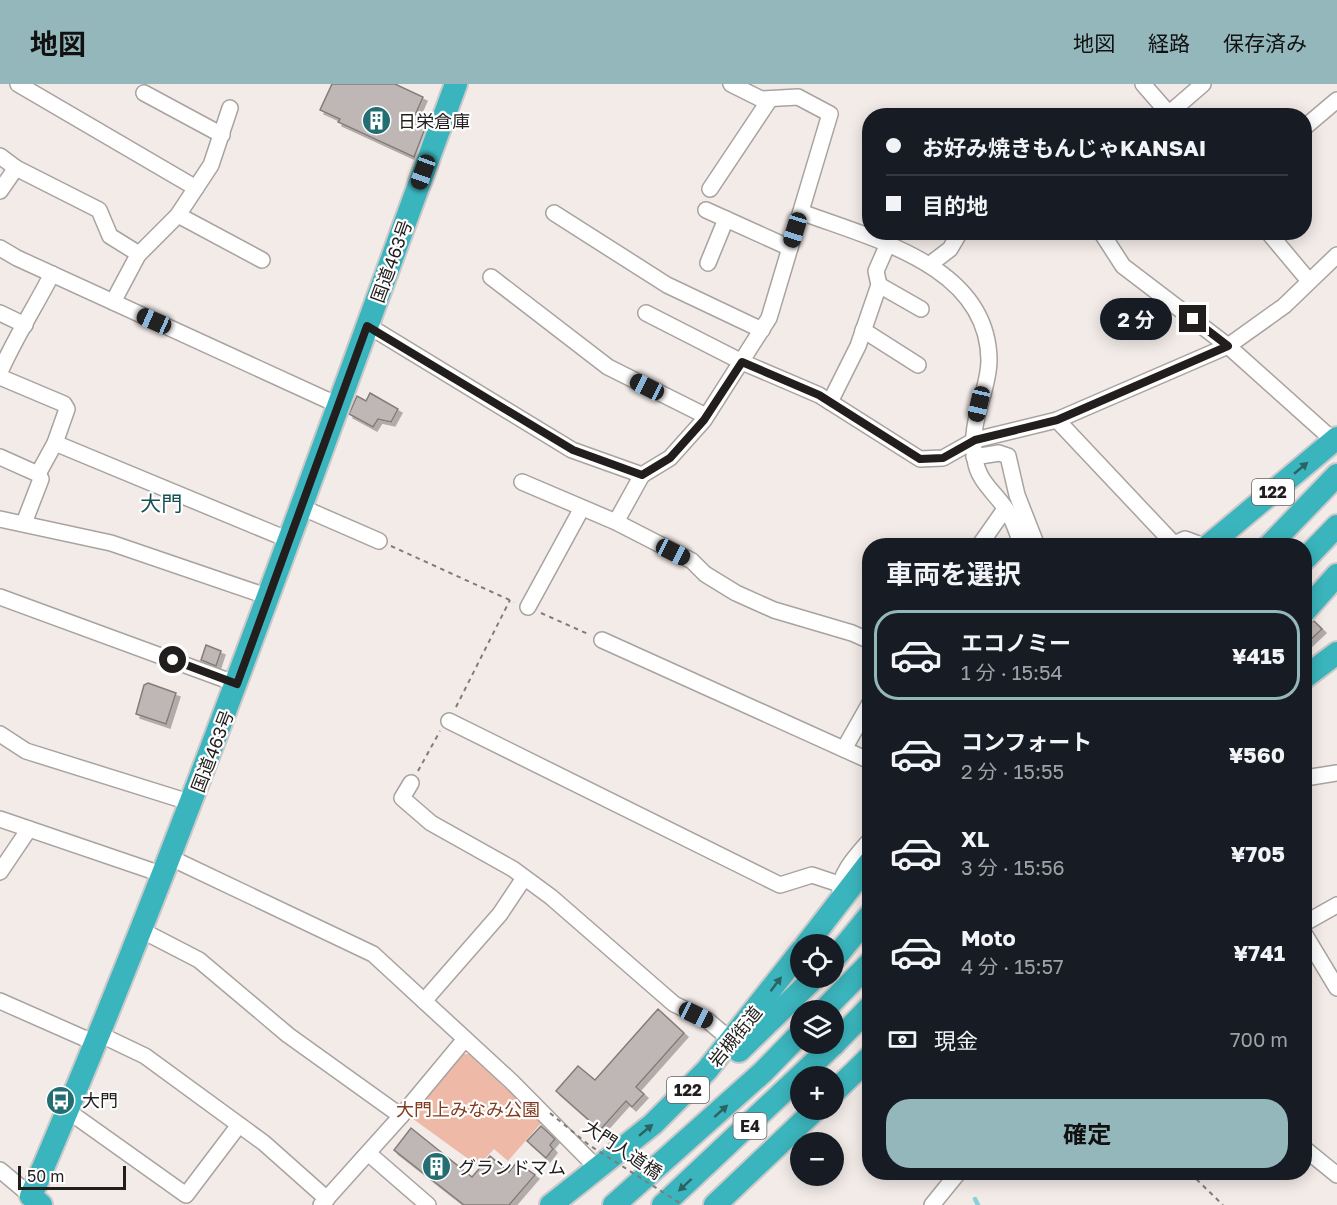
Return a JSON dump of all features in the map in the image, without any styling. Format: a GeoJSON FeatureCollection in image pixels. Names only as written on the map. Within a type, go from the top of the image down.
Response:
{"type":"FeatureCollection","features":[{"type":"Feature","properties":{"kind":"highway","name":"国道463号"},"geometry":{"type":"LineString","coordinates":[[36,1201],[68,1111],[167,867],[237,684],[456,84]]}},
{"type":"Feature","properties":{"kind":"highway","name":"122"},"geometry":{"type":"LineString","coordinates":[[1216,538],[1335,440]]}},
{"type":"Feature","properties":{"kind":"highway"},"geometry":{"type":"LineString","coordinates":[[1277,538],[1337,476]]}},
{"type":"Feature","properties":{"kind":"highway"},"geometry":{"type":"LineString","coordinates":[[1312,552],[1337,526]]}},
{"type":"Feature","properties":{"kind":"highway"},"geometry":{"type":"LineString","coordinates":[[1312,603],[1337,575]]}},
{"type":"Feature","properties":{"kind":"highway"},"geometry":{"type":"LineString","coordinates":[[1312,672],[1337,653]]}},
{"type":"Feature","properties":{"kind":"highway"},"geometry":{"type":"LineString","coordinates":[[813,934],[840,891],[862,870]]}},
{"type":"Feature","properties":{"kind":"highway"},"geometry":{"type":"LineString","coordinates":[[844,947],[862,925]]}},
{"type":"Feature","properties":{"kind":"highway","name":"岩槻街道"},"geometry":{"type":"LineString","coordinates":[[551,1205],[653,1124],[707,1071],[790,965]]}},
{"type":"Feature","properties":{"kind":"highway"},"geometry":{"type":"LineString","coordinates":[[834,1000],[862,971]]}},
{"type":"Feature","properties":{"kind":"highway"},"geometry":{"type":"LineString","coordinates":[[707,1071],[738,1052],[804,988]]}},
{"type":"Feature","properties":{"kind":"highway","name":"E4"},"geometry":{"type":"LineString","coordinates":[[844,1034],[862,1015]]}},
{"type":"Feature","properties":{"kind":"highway","name":"E4"},"geometry":{"type":"LineString","coordinates":[[614,1205],[763,1072],[790,1044]]}},
{"type":"Feature","properties":{"kind":"highway","name":"E4"},"geometry":{"type":"LineString","coordinates":[[663,1205],[823,1054]]}},
{"type":"Feature","properties":{"kind":"highway"},"geometry":{"type":"LineString","coordinates":[[844,1082],[862,1065]]}},
{"type":"Feature","properties":{"kind":"highway"},"geometry":{"type":"LineString","coordinates":[[715,1205],[804,1120]]}},
{"type":"Feature","properties":{"kind":"street"},"geometry":{"type":"LineString","coordinates":[[18,84],[196,188]]}},
{"type":"Feature","properties":{"kind":"street"},"geometry":{"type":"LineString","coordinates":[[616,522],[642,475],[670,458],[706,417],[769,318],[830,114],[798,97],[761,99],[731,84]]}},
{"type":"Feature","properties":{"kind":"street"},"geometry":{"type":"LineString","coordinates":[[1143,84],[1162,108]]}},
{"type":"Feature","properties":{"kind":"street"},"geometry":{"type":"LineString","coordinates":[[1176,108],[1203,84]]}},
{"type":"Feature","properties":{"kind":"street"},"geometry":{"type":"LineString","coordinates":[[144,93],[222,135]]}},
{"type":"Feature","properties":{"kind":"street"},"geometry":{"type":"LineString","coordinates":[[710,189],[770,99]]}},
{"type":"Feature","properties":{"kind":"street"},"geometry":{"type":"LineString","coordinates":[[1312,121],[1337,100]]}},
{"type":"Feature","properties":{"kind":"street"},"geometry":{"type":"LineString","coordinates":[[113,302],[140,254],[178,215],[216,157],[230,108]]}},
{"type":"Feature","properties":{"kind":"street"},"geometry":{"type":"LineString","coordinates":[[0,156],[15,168],[99,210],[110,236],[140,254]]}},
{"type":"Feature","properties":{"kind":"street"},"geometry":{"type":"LineString","coordinates":[[0,191],[15,168]]}},
{"type":"Feature","properties":{"kind":"street"},"geometry":{"type":"LineString","coordinates":[[706,210],[790,248]]}},
{"type":"Feature","properties":{"kind":"street"},"geometry":{"type":"LineString","coordinates":[[801,212],[862,233]]}},
{"type":"Feature","properties":{"kind":"street"},"geometry":{"type":"LineString","coordinates":[[554,213],[667,285],[762,330]]}},
{"type":"Feature","properties":{"kind":"street"},"geometry":{"type":"LineString","coordinates":[[178,215],[262,260]]}},
{"type":"Feature","properties":{"kind":"street"},"geometry":{"type":"LineString","coordinates":[[708,263],[726,219]]}},
{"type":"Feature","properties":{"kind":"street"},"geometry":{"type":"LineString","coordinates":[[830,402],[863,330],[879,285],[876,271],[880,240]]}},
{"type":"Feature","properties":{"kind":"street"},"geometry":{"type":"LineString","coordinates":[[882,240],[929,265],[960,289],[978,312],[984,325],[989,361],[974,425],[974,457],[983,480],[1005,509],[1018,538]]}},
{"type":"Feature","properties":{"kind":"street"},"geometry":{"type":"LineString","coordinates":[[929,265],[950,249],[955,240]]}},
{"type":"Feature","properties":{"kind":"street"},"geometry":{"type":"LineString","coordinates":[[1106,240],[1123,266],[1228,346],[1335,440]]}},
{"type":"Feature","properties":{"kind":"street"},"geometry":{"type":"LineString","coordinates":[[1275,240],[1309,281]]}},
{"type":"Feature","properties":{"kind":"street"},"geometry":{"type":"LineString","coordinates":[[0,248],[338,405]]}},
{"type":"Feature","properties":{"kind":"street"},"geometry":{"type":"LineString","coordinates":[[646,313],[742,362],[819,395],[920,459],[943,458],[975,440],[1057,420],[1228,346],[1284,306],[1337,255]]}},
{"type":"Feature","properties":{"kind":"street"},"geometry":{"type":"LineString","coordinates":[[38,474],[55,443],[67,409],[64,404],[0,374],[12,344],[26,325],[52,274]]}},
{"type":"Feature","properties":{"kind":"street"},"geometry":{"type":"LineString","coordinates":[[491,277],[608,366],[706,417]]}},
{"type":"Feature","properties":{"kind":"street"},"geometry":{"type":"LineString","coordinates":[[879,285],[921,309]]}},
{"type":"Feature","properties":{"kind":"street"},"geometry":{"type":"LineString","coordinates":[[0,313],[26,325]]}},
{"type":"Feature","properties":{"kind":"street"},"geometry":{"type":"LineString","coordinates":[[367,326],[573,450],[642,475]]}},
{"type":"Feature","properties":{"kind":"street"},"geometry":{"type":"LineString","coordinates":[[863,330],[918,365]]}},
{"type":"Feature","properties":{"kind":"street"},"geometry":{"type":"LineString","coordinates":[[1057,420],[1165,538]]}},
{"type":"Feature","properties":{"kind":"street"},"geometry":{"type":"LineString","coordinates":[[55,443],[289,540]]}},
{"type":"Feature","properties":{"kind":"street"},"geometry":{"type":"LineString","coordinates":[[974,457],[999,453],[1008,456],[1017,495],[1034,538]]}},
{"type":"Feature","properties":{"kind":"street"},"geometry":{"type":"LineString","coordinates":[[0,457],[38,474],[41,479],[24,523]]}},
{"type":"Feature","properties":{"kind":"street"},"geometry":{"type":"LineString","coordinates":[[522,482],[616,522],[692,561],[705,574],[774,610],[862,637]]}},
{"type":"Feature","properties":{"kind":"street"},"geometry":{"type":"LineString","coordinates":[[301,507],[379,541]]}},
{"type":"Feature","properties":{"kind":"street"},"geometry":{"type":"LineString","coordinates":[[528,607],[582,507]]}},
{"type":"Feature","properties":{"kind":"street"},"geometry":{"type":"LineString","coordinates":[[985,538],[1005,509]]}},
{"type":"Feature","properties":{"kind":"street"},"geometry":{"type":"LineString","coordinates":[[0,519],[129,549],[269,597]]}},
{"type":"Feature","properties":{"kind":"street"},"geometry":{"type":"LineString","coordinates":[[0,597],[237,684]]}},
{"type":"Feature","properties":{"kind":"street"},"geometry":{"type":"LineString","coordinates":[[602,640],[862,757]]}},
{"type":"Feature","properties":{"kind":"street"},"geometry":{"type":"LineString","coordinates":[[844,749],[862,717]]}},
{"type":"Feature","properties":{"kind":"street"},"geometry":{"type":"LineString","coordinates":[[449,721],[780,885],[812,875],[840,891],[855,857],[862,849]]}},
{"type":"Feature","properties":{"kind":"street"},"geometry":{"type":"LineString","coordinates":[[0,735],[26,751],[192,803]]}},
{"type":"Feature","properties":{"kind":"street"},"geometry":{"type":"LineString","coordinates":[[1312,777],[1337,773]]}},
{"type":"Feature","properties":{"kind":"street"},"geometry":{"type":"LineString","coordinates":[[411,783],[402,798],[431,823],[513,869],[551,897],[674,1004],[707,1020],[732,1041]]}},
{"type":"Feature","properties":{"kind":"street"},"geometry":{"type":"LineString","coordinates":[[0,819],[167,867],[373,954],[598,1169]]}},
{"type":"Feature","properties":{"kind":"street"},"geometry":{"type":"LineString","coordinates":[[0,872],[29,829]]}},
{"type":"Feature","properties":{"kind":"street"},"geometry":{"type":"LineString","coordinates":[[424,1001],[500,914],[524,878]]}},
{"type":"Feature","properties":{"kind":"street"},"geometry":{"type":"LineString","coordinates":[[1312,919],[1337,905]]}},
{"type":"Feature","properties":{"kind":"street"},"geometry":{"type":"LineString","coordinates":[[141,930],[199,960],[288,1035],[401,1116]]}},
{"type":"Feature","properties":{"kind":"street"},"geometry":{"type":"LineString","coordinates":[[1312,947],[1337,988]]}},
{"type":"Feature","properties":{"kind":"street"},"geometry":{"type":"LineString","coordinates":[[0,1001],[145,1056],[239,1125],[324,1202],[465,1040]]}},
{"type":"Feature","properties":{"kind":"street"},"geometry":{"type":"LineString","coordinates":[[68,1111],[186,1195],[239,1125]]}},
{"type":"Feature","properties":{"kind":"street"},"geometry":{"type":"LineString","coordinates":[[368,1153],[428,1205]]}},
{"type":"Feature","properties":{"kind":"street"},"geometry":{"type":"LineString","coordinates":[[1312,1155],[1337,1175]]}},
{"type":"Feature","properties":{"kind":"street"},"geometry":{"type":"LineString","coordinates":[[0,1170],[36,1201]]}},
{"type":"Feature","properties":{"kind":"street"},"geometry":{"type":"LineString","coordinates":[[932,1205],[952,1180]]}},
{"type":"Feature","properties":{"kind":"path"},"geometry":{"type":"LineString","coordinates":[[379,541],[602,640]]}},
{"type":"Feature","properties":{"kind":"path"},"geometry":{"type":"LineString","coordinates":[[411,783],[446,722],[449,721],[510,600]]}},
{"type":"Feature","properties":{"kind":"path","name":"大門人道橋"},"geometry":{"type":"LineString","coordinates":[[550,1113],[589,1145],[683,1205]]}},
{"type":"Feature","properties":{"kind":"path"},"geometry":{"type":"LineString","coordinates":[[1197,1180],[1223,1205]]}},
{"type":"Feature","properties":{"kind":"green space","name":"大門上みなみ公園"},"geometry":{"type":"Polygon","coordinates":[[[461,1054],[469,1054],[542,1122],[508,1161],[494,1149],[478,1166],[409,1116],[461,1054]]]}},
{"type":"Feature","properties":{"kind":"building","name":"日栄倉庫"},"geometry":{"type":"Polygon","coordinates":[[[332,84],[395,84],[423,97],[413,120],[426,126],[414,157],[338,122],[340,119],[320,110],[332,84]]]}},
{"type":"Feature","properties":{"kind":"building"},"geometry":{"type":"Polygon","coordinates":[[[370,393],[398,409],[391,422],[378,419],[373,427],[349,414],[357,396],[366,401],[370,393]]]}},
{"type":"Feature","properties":{"kind":"building"},"geometry":{"type":"Polygon","coordinates":[[[1312,622],[1322,629],[1312,638],[1312,622]]]}},
{"type":"Feature","properties":{"kind":"building"},"geometry":{"type":"Polygon","coordinates":[[[206,645],[221,651],[216,666],[201,660],[206,645]]]}},
{"type":"Feature","properties":{"kind":"building"},"geometry":{"type":"Polygon","coordinates":[[[148,683],[176,693],[166,724],[136,714],[144,685],[148,683]]]}},
{"type":"Feature","properties":{"kind":"building"},"geometry":{"type":"Polygon","coordinates":[[[658,1009],[684,1033],[636,1087],[644,1094],[632,1107],[626,1101],[600,1130],[556,1091],[578,1066],[595,1080],[658,1009]]]}},
{"type":"Feature","properties":{"kind":"building"},"geometry":{"type":"Polygon","coordinates":[[[541,1126],[555,1139],[550,1145],[553,1149],[546,1158],[527,1141],[541,1126]]]}},
{"type":"Feature","properties":{"kind":"building"},"geometry":{"type":"Polygon","coordinates":[[[411,1128],[472,1177],[490,1156],[509,1172],[517,1162],[535,1175],[509,1205],[464,1205],[394,1150],[411,1128]]]}},
{"type":"Feature","properties":{"kind":"waterway"},"geometry":{"type":"LineString","coordinates":[[975,1199],[978,1205]]}},
{"type":"Feature","properties":{"kind":"place","name":"日栄倉庫"},"geometry":{"type":"Point","coordinates":[377,121]}},
{"type":"Feature","properties":{"kind":"place","name":"大門"},"geometry":{"type":"Point","coordinates":[61,1100]}},
{"type":"Feature","properties":{"kind":"place","name":"グランドマム"},"geometry":{"type":"Point","coordinates":[437,1167]}},
{"type":"Feature","properties":{"kind":"district","name":"大門"},"geometry":{"type":"Point","coordinates":[161,503]}},
{"type":"Feature","properties":{"kind":"route"},"geometry":{"type":"LineString","coordinates":[[173,660],[237,684],[367,326],[573,450],[642,475],[670,458],[704,420],[742,362],[819,395],[920,459],[943,458],[975,440],[1057,420],[1228,346],[1193,319]]}}]}
